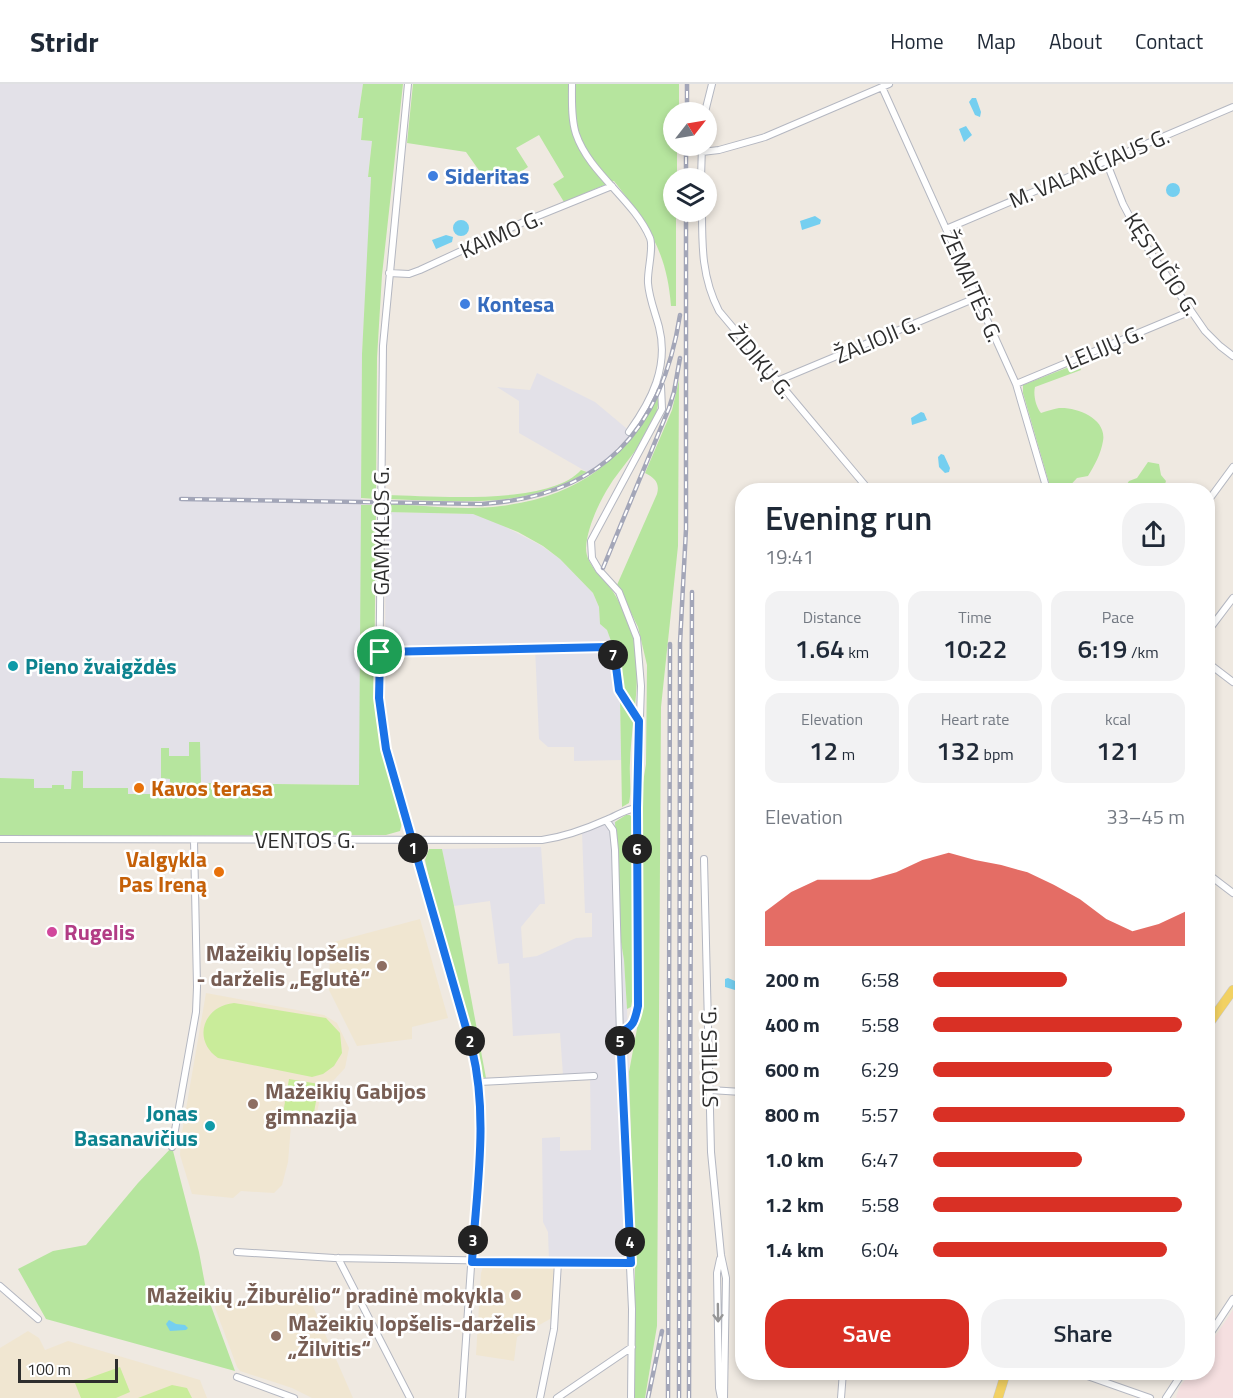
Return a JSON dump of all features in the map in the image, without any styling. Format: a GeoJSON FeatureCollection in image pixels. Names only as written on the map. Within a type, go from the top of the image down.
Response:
{"type":"FeatureCollection","features":[{"type":"Feature","properties":{"kind":"main road"},"geometry":{"type":"LineString","coordinates":[[1215,1015],[1233,990]]}},
{"type":"Feature","properties":{"kind":"main road"},"geometry":{"type":"LineString","coordinates":[[998,1398],[1004,1380]]}},
{"type":"Feature","properties":{"kind":"street","name":"GAMYKLOS G."},"geometry":{"type":"LineString","coordinates":[[408,84],[382,357],[379,698],[382,731],[472,1049],[479,1082],[481,1120],[462,1398]]}},
{"type":"Feature","properties":{"kind":"street"},"geometry":{"type":"LineString","coordinates":[[572,84],[574,123],[578,139],[587,154],[639,220],[652,241],[647,267],[648,286],[663,346],[657,385],[629,432]]}},
{"type":"Feature","properties":{"kind":"street"},"geometry":{"type":"LineString","coordinates":[[708,102],[712,84]]}},
{"type":"Feature","properties":{"kind":"street"},"geometry":{"type":"LineString","coordinates":[[717,150],[765,136],[889,84]]}},
{"type":"Feature","properties":{"kind":"street","name":"ŽEMAITĖS G."},"geometry":{"type":"LineString","coordinates":[[882,87],[1016,384],[1045,483]]}},
{"type":"Feature","properties":{"kind":"street","name":"M. VALANČIAUS G."},"geometry":{"type":"LineString","coordinates":[[946,229],[1233,107]]}},
{"type":"Feature","properties":{"kind":"street","name":"KĘSTUČIO G."},"geometry":{"type":"LineString","coordinates":[[1106,161],[1123,204],[1142,240],[1205,331],[1233,356]]}},
{"type":"Feature","properties":{"kind":"street","name":"KAIMO G."},"geometry":{"type":"LineString","coordinates":[[389,273],[409,274],[420,270],[528,220],[612,186]]}},
{"type":"Feature","properties":{"kind":"street","name":"ŽIDIKŲ G."},"geometry":{"type":"LineString","coordinates":[[702,222],[703,259],[710,294],[718,310],[863,483]]}},
{"type":"Feature","properties":{"kind":"street","name":"ŽALIOJI G."},"geometry":{"type":"LineString","coordinates":[[777,381],[978,297]]}},
{"type":"Feature","properties":{"kind":"street","name":"LELIJŲ G."},"geometry":{"type":"LineString","coordinates":[[1016,384],[1191,311]]}},
{"type":"Feature","properties":{"kind":"street"},"geometry":{"type":"LineString","coordinates":[[620,1032],[629,1029],[636,1018],[638,1006],[637,808],[641,686],[638,638],[619,592],[598,570],[592,558],[591,541],[662,409],[661,386],[657,385]]}},
{"type":"Feature","properties":{"kind":"street"},"geometry":{"type":"LineString","coordinates":[[1215,491],[1233,467]]}},
{"type":"Feature","properties":{"kind":"street"},"geometry":{"type":"LineString","coordinates":[[1215,622],[1233,598]]}},
{"type":"Feature","properties":{"kind":"street"},"geometry":{"type":"LineString","coordinates":[[380,652],[607,647],[615,659],[619,690],[639,721]]}},
{"type":"Feature","properties":{"kind":"street"},"geometry":{"type":"LineString","coordinates":[[1215,668],[1233,682]]}},
{"type":"Feature","properties":{"kind":"street","name":"VENTOS G."},"geometry":{"type":"LineString","coordinates":[[0,839],[542,840],[556,838],[606,820],[625,810],[637,808]]}},
{"type":"Feature","properties":{"kind":"street"},"geometry":{"type":"LineString","coordinates":[[606,820],[613,830],[615,850],[620,1032],[631,1263],[631,1398]]}},
{"type":"Feature","properties":{"kind":"street"},"geometry":{"type":"LineString","coordinates":[[172,1147],[196,1012],[194,840]]}},
{"type":"Feature","properties":{"kind":"street","name":"STOTIES G."},"geometry":{"type":"LineString","coordinates":[[704,859],[711,1152],[721,1255],[717,1273],[719,1388],[723,1398]]}},
{"type":"Feature","properties":{"kind":"street"},"geometry":{"type":"LineString","coordinates":[[1215,879],[1233,893]]}},
{"type":"Feature","properties":{"kind":"street"},"geometry":{"type":"LineString","coordinates":[[479,1082],[594,1076]]}},
{"type":"Feature","properties":{"kind":"street"},"geometry":{"type":"LineString","coordinates":[[710,1090],[735,1092]]}},
{"type":"Feature","properties":{"kind":"street"},"geometry":{"type":"LineString","coordinates":[[237,1252],[472,1262],[631,1263]]}},
{"type":"Feature","properties":{"kind":"street"},"geometry":{"type":"LineString","coordinates":[[338,1258],[410,1398]]}},
{"type":"Feature","properties":{"kind":"street"},"geometry":{"type":"LineString","coordinates":[[540,1398],[554,1329],[558,1262]]}},
{"type":"Feature","properties":{"kind":"street"},"geometry":{"type":"LineString","coordinates":[[0,1286],[38,1319]]}},
{"type":"Feature","properties":{"kind":"street"},"geometry":{"type":"LineString","coordinates":[[1215,1326],[1233,1299]]}},
{"type":"Feature","properties":{"kind":"street"},"geometry":{"type":"LineString","coordinates":[[556,1398],[632,1347]]}},
{"type":"Feature","properties":{"kind":"street"},"geometry":{"type":"LineString","coordinates":[[237,1377],[294,1398]]}},
{"type":"Feature","properties":{"kind":"street"},"geometry":{"type":"LineString","coordinates":[[841,1398],[842,1380]]}},
{"type":"Feature","properties":{"kind":"street"},"geometry":{"type":"LineString","coordinates":[[1099,1380],[1150,1398]]}},
{"type":"Feature","properties":{"kind":"street"},"geometry":{"type":"LineString","coordinates":[[1166,1398],[1178,1380]]}},
{"type":"Feature","properties":{"kind":"shaded area"},"geometry":{"type":"Polygon","coordinates":[[[0,84],[363,84],[358,117],[363,118],[361,140],[372,141],[368,176],[371,177],[362,354],[360,785],[200,783],[200,742],[189,742],[189,756],[161,778],[170,778],[170,794],[128,794],[128,788],[83,788],[82,771],[72,789],[64,789],[64,785],[34,788],[33,779],[0,778],[0,84]]]}},
{"type":"Feature","properties":{"kind":"shaded area"},"geometry":{"type":"Polygon","coordinates":[[[537,373],[595,402],[632,433],[603,463],[587,472],[519,433],[519,401],[497,387],[530,390],[537,373]]]}},
{"type":"Feature","properties":{"kind":"shaded area"},"geometry":{"type":"Polygon","coordinates":[[[386,512],[473,514],[496,522],[542,546],[560,559],[593,593],[599,607],[600,624],[607,630],[615,652],[623,688],[620,699],[621,760],[574,761],[574,747],[548,747],[539,739],[535,647],[385,650],[386,512]]]}},
{"type":"Feature","properties":{"kind":"shaded area"},"geometry":{"type":"Polygon","coordinates":[[[615,821],[620,936],[627,1009],[635,1261],[549,1260],[548,1232],[543,1222],[542,1138],[560,1137],[560,1151],[591,1150],[590,1073],[563,1075],[560,1033],[513,1036],[509,963],[498,964],[490,901],[454,906],[442,849],[541,847],[545,904],[540,904],[521,927],[523,958],[537,956],[576,938],[592,937],[592,913],[585,913],[582,832],[615,821]]]}},
{"type":"Feature","properties":{"kind":"shaded area","name":"Mažeikių lopšelis - darželis „Eglutė“"},"geometry":{"type":"Polygon","coordinates":[[[420,919],[448,1018],[412,1027],[412,1039],[357,1046],[329,990],[330,943],[420,919]]]}},
{"type":"Feature","properties":{"kind":"shaded area","name":"Mažeikių Gabijos gimnazija"},"geometry":{"type":"Polygon","coordinates":[[[206,993],[324,1015],[337,1023],[349,1048],[345,1068],[334,1080],[323,1083],[314,1128],[291,1125],[288,1162],[282,1185],[274,1193],[241,1191],[233,1198],[192,1194],[180,1155],[181,1138],[206,993]]]}},
{"type":"Feature","properties":{"kind":"shaded area","name":"Mažeikių „Žiburėlio“ pradinė mokykla"},"geometry":{"type":"Polygon","coordinates":[[[483,1267],[554,1267],[552,1318],[517,1337],[514,1361],[476,1355],[483,1267]]]}},
{"type":"Feature","properties":{"kind":"shaded area","name":"Mažeikių lopšelis-darželis „Žilvitis“"},"geometry":{"type":"Polygon","coordinates":[[[309,1297],[353,1398],[312,1398],[292,1388],[240,1371],[214,1305],[309,1297]]]}},
{"type":"Feature","properties":{"kind":"shaded area"},"geometry":{"type":"Polygon","coordinates":[[[1233,1310],[1233,1398],[1176,1398],[1185,1380],[1215,1380],[1215,1337],[1233,1310]]]}},
{"type":"Feature","properties":{"kind":"shaded area"},"geometry":{"type":"Polygon","coordinates":[[[28,1331],[39,1338],[45,1350],[68,1341],[200,1380],[207,1398],[0,1398],[0,1348],[28,1331]]]}},
{"type":"Feature","properties":{"kind":"green space"},"geometry":{"type":"Polygon","coordinates":[[[363,84],[403,84],[382,275],[377,358],[376,499],[361,498],[362,354],[371,177],[368,177],[372,141],[361,140],[363,118],[358,118],[363,84]]]}},
{"type":"Feature","properties":{"kind":"green space"},"geometry":{"type":"Polygon","coordinates":[[[413,84],[679,84],[679,102],[663,102],[663,156],[677,156],[677,168],[663,168],[663,222],[676,222],[676,306],[671,306],[669,287],[660,253],[645,225],[614,181],[564,202],[553,184],[564,177],[539,135],[516,148],[528,167],[509,180],[483,176],[466,152],[407,143],[413,84]]]}},
{"type":"Feature","properties":{"kind":"green space"},"geometry":{"type":"Polygon","coordinates":[[[1079,363],[1081,370],[1035,387],[1034,394],[1041,413],[1057,408],[1067,408],[1090,416],[1100,426],[1103,433],[1102,446],[1088,476],[1077,478],[1072,483],[1049,483],[1023,393],[1023,385],[1079,363]]]}},
{"type":"Feature","properties":{"kind":"green space"},"geometry":{"type":"Polygon","coordinates":[[[679,380],[678,546],[661,707],[657,1326],[645,1398],[635,1398],[635,1261],[629,1072],[641,1007],[640,845],[642,789],[646,764],[647,665],[638,627],[617,585],[657,494],[656,481],[645,473],[672,410],[679,380]]]}},
{"type":"Feature","properties":{"kind":"green space"},"geometry":{"type":"Polygon","coordinates":[[[658,395],[658,407],[649,431],[602,499],[591,524],[586,548],[592,566],[612,590],[624,611],[633,635],[636,652],[630,798],[629,803],[622,807],[620,699],[623,688],[615,652],[607,630],[600,624],[599,607],[593,593],[560,559],[543,546],[518,532],[473,514],[386,512],[387,504],[458,508],[487,507],[528,501],[553,494],[595,472],[613,457],[630,439],[658,395]]]}},
{"type":"Feature","properties":{"kind":"green space"},"geometry":{"type":"Polygon","coordinates":[[[1148,462],[1159,464],[1161,475],[1166,481],[1165,483],[1128,483],[1137,478],[1148,462]]]}},
{"type":"Feature","properties":{"kind":"green space"},"geometry":{"type":"Polygon","coordinates":[[[581,470],[587,472],[539,493],[514,498],[464,501],[387,499],[387,495],[461,497],[518,494],[544,489],[565,481],[581,470]]]}},
{"type":"Feature","properties":{"kind":"green space"},"geometry":{"type":"Polygon","coordinates":[[[361,505],[376,505],[374,701],[381,747],[402,823],[400,831],[386,835],[0,836],[0,778],[34,779],[34,788],[64,785],[64,789],[71,789],[72,771],[83,771],[83,788],[128,788],[128,794],[169,794],[170,779],[161,778],[161,748],[169,748],[169,756],[189,756],[189,742],[200,742],[201,783],[359,785],[361,505]]]}},
{"type":"Feature","properties":{"kind":"green space"},"geometry":{"type":"Polygon","coordinates":[[[630,815],[634,820],[635,985],[631,1007],[627,1009],[620,936],[615,822],[630,815]]]}},
{"type":"Feature","properties":{"kind":"green space"},"geometry":{"type":"Polygon","coordinates":[[[429,849],[442,849],[486,1078],[481,1077],[436,909],[425,860],[429,849]]]}},
{"type":"Feature","properties":{"kind":"green space"},"geometry":{"type":"Polygon","coordinates":[[[234,1003],[326,1018],[340,1033],[342,1053],[334,1066],[323,1074],[312,1077],[218,1058],[205,1042],[203,1033],[205,1025],[208,1017],[215,1010],[223,1005],[234,1003]]]}},
{"type":"Feature","properties":{"kind":"green space"},"geometry":{"type":"Polygon","coordinates":[[[289,1079],[319,1084],[312,1124],[282,1119],[289,1079]]]}},
{"type":"Feature","properties":{"kind":"green space"},"geometry":{"type":"Polygon","coordinates":[[[172,1147],[199,1252],[207,1295],[235,1371],[46,1319],[18,1269],[53,1251],[86,1245],[138,1183],[172,1147]]]}},
{"type":"Feature","properties":{"kind":"green space"},"geometry":{"type":"Polygon","coordinates":[[[120,1367],[130,1392],[116,1398],[81,1398],[75,1383],[120,1367]]]}},
{"type":"Feature","properties":{"kind":"green space"},"geometry":{"type":"Polygon","coordinates":[[[172,1385],[187,1388],[192,1398],[138,1398],[172,1385]]]}},
{"type":"Feature","properties":{"kind":"water"},"geometry":{"type":"Polygon","coordinates":[[[972,98],[976,98],[981,112],[980,117],[975,115],[969,102],[972,98]]]}},
{"type":"Feature","properties":{"kind":"water"},"geometry":{"type":"Polygon","coordinates":[[[966,126],[972,135],[964,142],[959,129],[966,126]]]}},
{"type":"Feature","properties":{"kind":"water"},"geometry":{"type":"Polygon","coordinates":[[[1173,183],[1178,185],[1180,190],[1178,195],[1173,197],[1168,195],[1166,190],[1168,185],[1173,183]]]}},
{"type":"Feature","properties":{"kind":"water"},"geometry":{"type":"Polygon","coordinates":[[[815,216],[821,220],[820,224],[802,230],[800,221],[815,216]]]}},
{"type":"Feature","properties":{"kind":"water"},"geometry":{"type":"Polygon","coordinates":[[[458,220],[464,220],[469,228],[467,234],[458,236],[453,231],[453,225],[458,220]]]}},
{"type":"Feature","properties":{"kind":"water"},"geometry":{"type":"Polygon","coordinates":[[[446,235],[453,237],[452,242],[436,249],[432,240],[446,235]]]}},
{"type":"Feature","properties":{"kind":"water"},"geometry":{"type":"Polygon","coordinates":[[[921,412],[927,420],[912,425],[911,418],[921,412]]]}},
{"type":"Feature","properties":{"kind":"water"},"geometry":{"type":"Polygon","coordinates":[[[941,454],[944,455],[950,468],[949,472],[945,473],[939,467],[938,457],[941,454]]]}},
{"type":"Feature","properties":{"kind":"water"},"geometry":{"type":"Polygon","coordinates":[[[725,979],[735,981],[735,990],[725,987],[725,979]]]}},
{"type":"Feature","properties":{"kind":"water"},"geometry":{"type":"Polygon","coordinates":[[[169,1320],[188,1328],[170,1331],[166,1324],[169,1320]]]}},
{"type":"Feature","properties":{"kind":"railway"},"geometry":{"type":"LineString","coordinates":[[687,84],[687,102]]}},
{"type":"Feature","properties":{"kind":"railway"},"geometry":{"type":"LineString","coordinates":[[686,156],[686,168]]}},
{"type":"Feature","properties":{"kind":"railway"},"geometry":{"type":"LineString","coordinates":[[679,1398],[680,643],[686,529],[686,222]]}},
{"type":"Feature","properties":{"kind":"railway"},"geometry":{"type":"LineString","coordinates":[[181,499],[482,504],[524,498],[561,487],[592,471],[619,450],[641,424],[658,392],[671,356],[680,315]]}},
{"type":"Feature","properties":{"kind":"railway"},"geometry":{"type":"LineString","coordinates":[[603,568],[669,408],[680,358]]}},
{"type":"Feature","properties":{"kind":"railway"},"geometry":{"type":"LineString","coordinates":[[689,1398],[692,592]]}},
{"type":"Feature","properties":{"kind":"railway"},"geometry":{"type":"LineString","coordinates":[[668,1398],[670,644]]}},
{"type":"Feature","properties":{"kind":"railway"},"geometry":{"type":"LineString","coordinates":[[648,1398],[662,1331]]}},
{"type":"Feature","properties":{"kind":"place","name":"Sideritas"},"geometry":{"type":"Point","coordinates":[433,176]}},
{"type":"Feature","properties":{"kind":"place","name":"Kontesa"},"geometry":{"type":"Point","coordinates":[465,304]}},
{"type":"Feature","properties":{"kind":"place","name":"Pieno žvaigždės"},"geometry":{"type":"Point","coordinates":[13,666]}},
{"type":"Feature","properties":{"kind":"place","name":"Kavos terasa"},"geometry":{"type":"Point","coordinates":[139,788]}},
{"type":"Feature","properties":{"kind":"place","name":"Valgykla Pas Ireną"},"geometry":{"type":"Point","coordinates":[219,872]}},
{"type":"Feature","properties":{"kind":"place","name":"Rugelis"},"geometry":{"type":"Point","coordinates":[52,932]}},
{"type":"Feature","properties":{"kind":"place","name":"Mažeikių lopšelis - darželis „Eglutė“"},"geometry":{"type":"Point","coordinates":[382,966]}},
{"type":"Feature","properties":{"kind":"place","name":"Mažeikių Gabijos gimnazija"},"geometry":{"type":"Point","coordinates":[253,1104]}},
{"type":"Feature","properties":{"kind":"place","name":"Jonas Basanavičius"},"geometry":{"type":"Point","coordinates":[210,1126]}},
{"type":"Feature","properties":{"kind":"place","name":"Mažeikių „Žiburėlio“ pradinė mokykla"},"geometry":{"type":"Point","coordinates":[516,1295]}},
{"type":"Feature","properties":{"kind":"place","name":"Mažeikių lopšelis-darželis „Žilvitis“"},"geometry":{"type":"Point","coordinates":[276,1336]}},
{"type":"Feature","properties":{"kind":"route"},"geometry":{"type":"LineString","coordinates":[[607,647],[615,659],[619,690],[639,721],[638,1006],[636,1018],[629,1029],[620,1032],[631,1263],[472,1262],[481,1120],[479,1082],[472,1049],[386,749],[379,698],[380,652],[607,647]]}}]}
